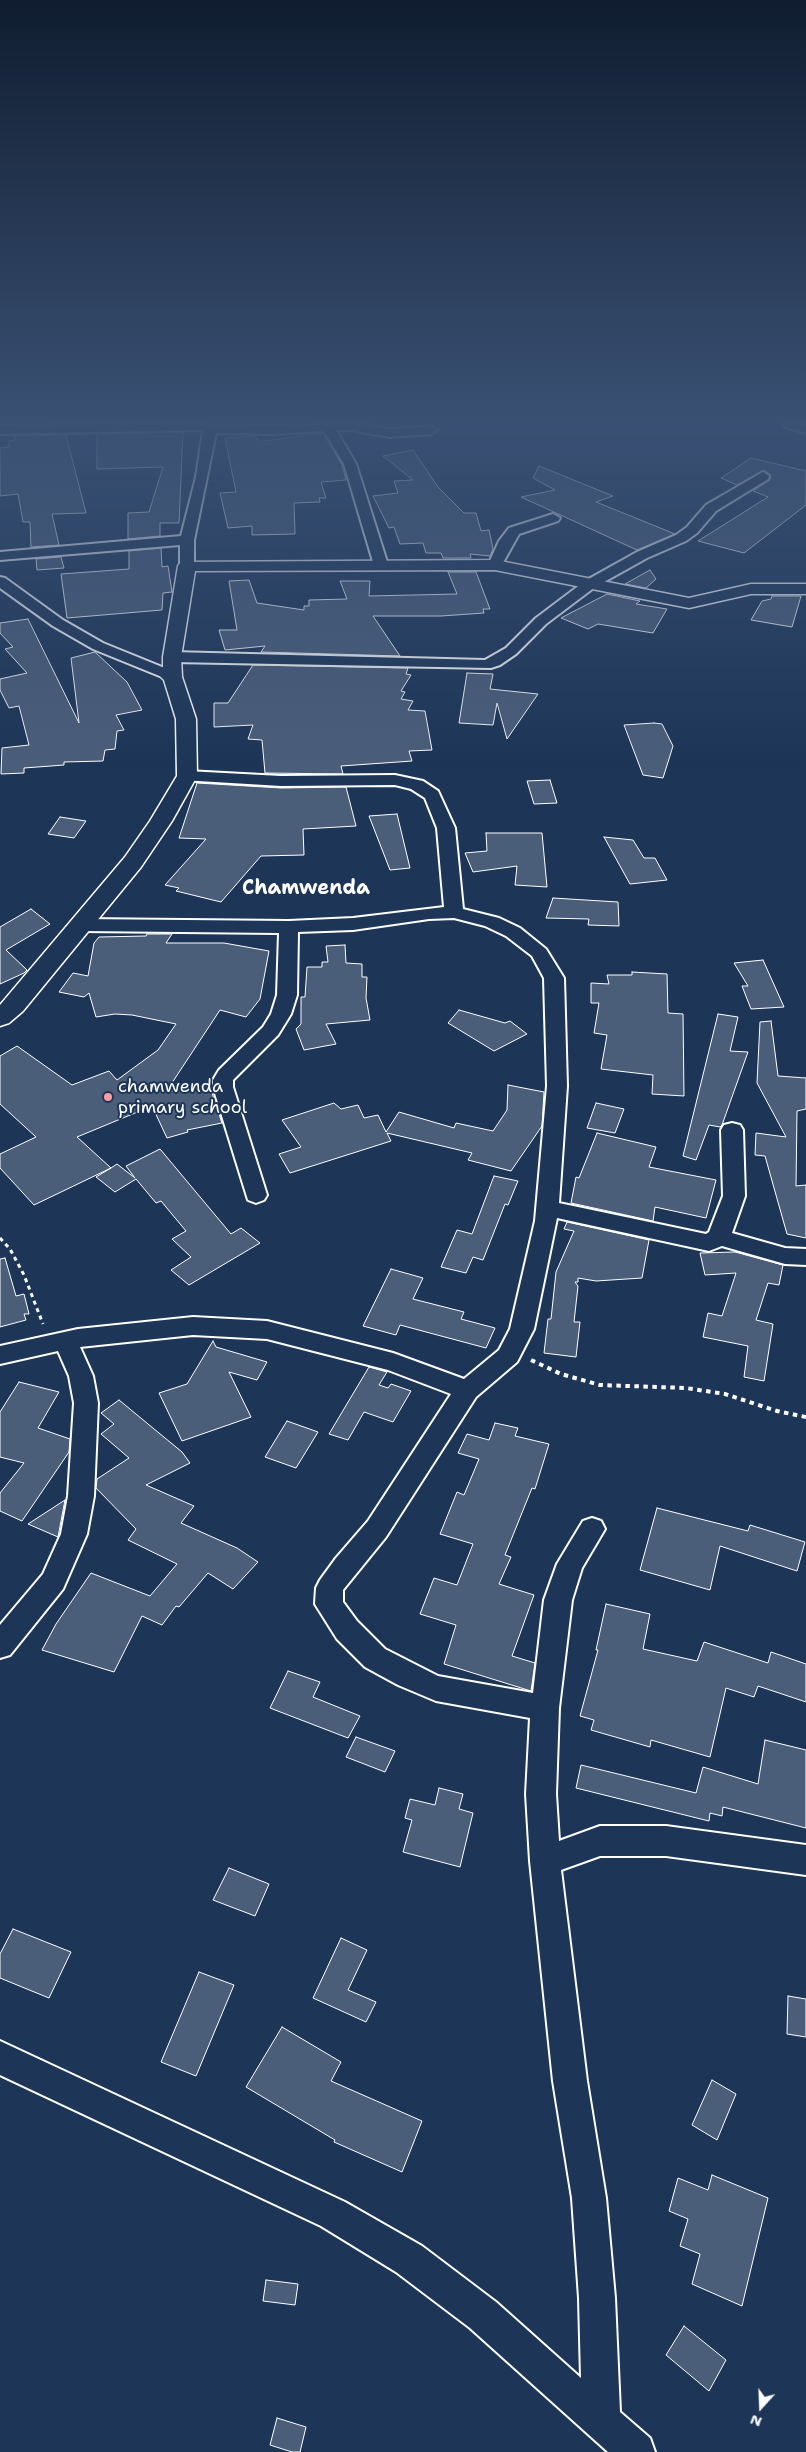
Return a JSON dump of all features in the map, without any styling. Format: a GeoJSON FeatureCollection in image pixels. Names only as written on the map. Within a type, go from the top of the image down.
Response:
{"type":"FeatureCollection","features":[{"type":"Feature","properties":{"kind":"street"},"geometry":{"type":"LineString","coordinates":[[373,538],[381,565]]}},
{"type":"Feature","properties":{"kind":"street"},"geometry":{"type":"LineString","coordinates":[[495,565],[508,538]]}},
{"type":"Feature","properties":{"kind":"street"},"geometry":{"type":"LineString","coordinates":[[0,581],[58,623],[98,646],[171,669],[486,665],[495,662],[506,654],[540,621],[590,584],[642,555],[680,538]]}},
{"type":"Feature","properties":{"kind":"street"},"geometry":{"type":"LineString","coordinates":[[0,556],[187,540],[188,566],[171,669],[186,718],[187,776],[161,821],[133,862],[14,1006],[0,1018]]}},
{"type":"Feature","properties":{"kind":"street"},"geometry":{"type":"LineString","coordinates":[[188,566],[495,565],[689,603],[751,589],[806,589]]}},
{"type":"Feature","properties":{"kind":"street"},"geometry":{"type":"LineString","coordinates":[[187,776],[281,781],[395,780],[416,785],[432,795],[446,828],[454,912]]}},
{"type":"Feature","properties":{"kind":"street"},"geometry":{"type":"LineString","coordinates":[[81,925],[290,927],[353,924],[429,913],[454,912],[492,922],[513,932],[539,953],[554,978],[557,1086],[547,1208],[522,1329],[508,1356],[467,1390],[377,1529],[345,1566],[330,1588],[329,1604],[347,1630],[375,1658],[408,1676],[436,1688],[545,1708]]}},
{"type":"Feature","properties":{"kind":"street"},"geometry":{"type":"LineString","coordinates":[[256,1195],[223,1087],[223,1080],[226,1074],[271,1031],[281,1014],[287,995],[290,927]]}},
{"type":"Feature","properties":{"kind":"street"},"geometry":{"type":"LineString","coordinates":[[547,1208],[675,1238],[709,1243],[720,1237],[734,1196],[732,1130]]}},
{"type":"Feature","properties":{"kind":"street"},"geometry":{"type":"LineString","coordinates":[[720,1237],[785,1256],[806,1257]]}},
{"type":"Feature","properties":{"kind":"street"},"geometry":{"type":"LineString","coordinates":[[0,1355],[59,1342],[193,1326],[267,1330],[393,1362],[467,1390]]}},
{"type":"Feature","properties":{"kind":"street"},"geometry":{"type":"LineString","coordinates":[[0,1646],[53,1580],[74,1534],[81,1496],[86,1403],[81,1376],[59,1342]]}},
{"type":"Feature","properties":{"kind":"street"},"geometry":{"type":"LineString","coordinates":[[592,1529],[570,1564],[558,1600],[545,1708],[541,1794],[545,1861],[570,2081],[588,2198],[597,2298],[601,2422]]}},
{"type":"Feature","properties":{"kind":"street"},"geometry":{"type":"LineString","coordinates":[[545,1861],[600,1841],[657,1841],[806,1860]]}},
{"type":"Feature","properties":{"kind":"street"},"geometry":{"type":"LineString","coordinates":[[0,2058],[333,2214],[409,2259],[483,2315],[636,2452]]}},
{"type":"Feature","properties":{"kind":"path"},"geometry":{"type":"LineString","coordinates":[[0,1238],[10,1249],[59,1342]]}},
{"type":"Feature","properties":{"kind":"path"},"geometry":{"type":"LineString","coordinates":[[512,1347],[539,1365],[561,1374],[600,1385],[686,1388],[725,1394],[777,1411],[806,1417]]}},
{"type":"Feature","properties":{"kind":"building"},"geometry":{"type":"Polygon","coordinates":[[[31,538],[58,538],[59,545],[31,547],[31,538]]]}},
{"type":"Feature","properties":{"kind":"building"},"geometry":{"type":"Polygon","coordinates":[[[398,538],[491,538],[493,549],[490,556],[470,554],[471,558],[443,558],[441,553],[426,553],[423,543],[400,544],[398,538]]]}},
{"type":"Feature","properties":{"kind":"building"},"geometry":{"type":"Polygon","coordinates":[[[612,538],[664,538],[637,550],[612,538]]]}},
{"type":"Feature","properties":{"kind":"building"},"geometry":{"type":"Polygon","coordinates":[[[702,538],[763,538],[744,553],[698,541],[702,538]]]}},
{"type":"Feature","properties":{"kind":"building"},"geometry":{"type":"Polygon","coordinates":[[[161,548],[162,567],[168,566],[172,592],[163,593],[162,610],[67,618],[61,574],[129,569],[129,551],[161,548]]]}},
{"type":"Feature","properties":{"kind":"building"},"geometry":{"type":"Polygon","coordinates":[[[61,557],[64,568],[37,570],[36,559],[61,557]]]}},
{"type":"Feature","properties":{"kind":"building"},"geometry":{"type":"Polygon","coordinates":[[[650,570],[656,579],[646,588],[625,584],[650,570]]]}},
{"type":"Feature","properties":{"kind":"building"},"geometry":{"type":"Polygon","coordinates":[[[448,572],[476,572],[490,609],[483,609],[484,613],[441,616],[373,616],[400,656],[261,652],[265,646],[225,650],[219,630],[237,630],[229,581],[249,580],[257,603],[304,610],[304,606],[309,606],[309,600],[347,599],[340,581],[370,581],[369,596],[457,594],[448,572]]]}},
{"type":"Feature","properties":{"kind":"building"},"geometry":{"type":"Polygon","coordinates":[[[607,594],[640,601],[636,604],[667,609],[653,633],[598,624],[588,629],[561,618],[607,594]]]}},
{"type":"Feature","properties":{"kind":"building"},"geometry":{"type":"Polygon","coordinates":[[[772,596],[801,596],[792,627],[751,620],[762,601],[771,599],[772,596]]]}},
{"type":"Feature","properties":{"kind":"building"},"geometry":{"type":"Polygon","coordinates":[[[28,619],[79,723],[71,658],[95,652],[127,682],[142,710],[116,715],[124,730],[117,731],[115,749],[105,750],[103,761],[64,762],[64,765],[24,768],[24,773],[1,774],[2,748],[29,745],[19,706],[9,708],[0,690],[0,679],[27,673],[5,649],[13,647],[0,633],[0,623],[28,619]]]}},
{"type":"Feature","properties":{"kind":"building"},"geometry":{"type":"Polygon","coordinates":[[[253,665],[408,668],[406,674],[411,675],[401,691],[405,692],[401,699],[413,701],[408,710],[425,711],[432,750],[409,751],[412,761],[341,766],[343,774],[265,773],[262,740],[248,739],[253,725],[214,727],[214,703],[228,703],[253,665]]]}},
{"type":"Feature","properties":{"kind":"building"},"geometry":{"type":"Polygon","coordinates":[[[467,673],[493,674],[490,689],[538,694],[507,739],[497,703],[493,725],[459,723],[467,673]]]}},
{"type":"Feature","properties":{"kind":"building"},"geometry":{"type":"Polygon","coordinates":[[[662,724],[673,746],[663,778],[643,775],[624,725],[662,724]]]}},
{"type":"Feature","properties":{"kind":"building"},"geometry":{"type":"Polygon","coordinates":[[[550,780],[557,803],[534,804],[527,781],[550,780]]]}},
{"type":"Feature","properties":{"kind":"building"},"geometry":{"type":"Polygon","coordinates":[[[197,783],[281,788],[346,787],[356,826],[303,829],[304,855],[261,856],[221,902],[176,891],[179,888],[165,885],[206,839],[179,838],[197,783]]]}},
{"type":"Feature","properties":{"kind":"building"},"geometry":{"type":"Polygon","coordinates":[[[397,814],[410,868],[390,870],[369,816],[397,814]]]}},
{"type":"Feature","properties":{"kind":"building"},"geometry":{"type":"Polygon","coordinates":[[[60,817],[86,821],[74,838],[48,834],[60,817]]]}},
{"type":"Feature","properties":{"kind":"building"},"geometry":{"type":"Polygon","coordinates":[[[486,833],[542,833],[547,887],[515,885],[517,866],[473,872],[465,853],[487,851],[486,833]]]}},
{"type":"Feature","properties":{"kind":"building"},"geometry":{"type":"Polygon","coordinates":[[[604,837],[633,840],[644,858],[655,858],[667,880],[630,884],[604,837]]]}},
{"type":"Feature","properties":{"kind":"building"},"geometry":{"type":"Polygon","coordinates":[[[553,898],[618,902],[619,926],[588,925],[589,919],[546,918],[553,898]]]}},
{"type":"Feature","properties":{"kind":"building"},"geometry":{"type":"Polygon","coordinates":[[[31,909],[50,924],[6,950],[27,970],[0,984],[0,927],[31,909]]]}},
{"type":"Feature","properties":{"kind":"building"},"geometry":{"type":"Polygon","coordinates":[[[172,934],[166,943],[224,943],[269,951],[260,999],[246,1017],[220,1010],[166,1092],[209,1084],[222,1123],[187,1130],[188,1132],[167,1138],[152,1106],[77,1137],[111,1168],[34,1205],[0,1168],[0,1154],[36,1137],[0,1104],[0,1056],[17,1046],[72,1085],[109,1071],[117,1080],[158,1050],[176,1024],[132,1015],[115,1014],[96,1017],[89,993],[84,997],[59,992],[73,973],[88,976],[94,943],[99,937],[172,934]]]}},
{"type":"Feature","properties":{"kind":"building"},"geometry":{"type":"Polygon","coordinates":[[[345,945],[346,963],[362,964],[362,977],[367,977],[366,998],[370,1020],[326,1024],[336,1044],[304,1050],[296,1029],[301,1024],[301,997],[305,997],[307,967],[322,967],[322,962],[328,962],[326,946],[345,945]]]}},
{"type":"Feature","properties":{"kind":"building"},"geometry":{"type":"Polygon","coordinates":[[[763,960],[784,1007],[751,1009],[742,986],[748,986],[734,963],[763,960]]]}},
{"type":"Feature","properties":{"kind":"building"},"geometry":{"type":"Polygon","coordinates":[[[632,972],[667,974],[668,1013],[683,1014],[684,1096],[652,1094],[653,1075],[601,1069],[607,1035],[594,1033],[599,1003],[591,1003],[591,983],[609,984],[607,975],[632,975],[632,972]]]}},
{"type":"Feature","properties":{"kind":"building"},"geometry":{"type":"Polygon","coordinates":[[[459,1010],[505,1023],[510,1021],[527,1034],[494,1051],[448,1023],[459,1010]]]}},
{"type":"Feature","properties":{"kind":"building"},"geometry":{"type":"Polygon","coordinates":[[[718,1014],[738,1017],[730,1051],[748,1052],[722,1125],[720,1127],[709,1125],[696,1160],[683,1156],[718,1014]]]}},
{"type":"Feature","properties":{"kind":"building"},"geometry":{"type":"Polygon","coordinates":[[[771,1021],[778,1076],[806,1078],[806,1109],[797,1111],[796,1186],[806,1185],[806,1238],[787,1234],[765,1156],[755,1155],[756,1133],[786,1137],[757,1083],[760,1022],[771,1021]]]}},
{"type":"Feature","properties":{"kind":"building"},"geometry":{"type":"Polygon","coordinates":[[[508,1085],[544,1092],[542,1126],[511,1171],[468,1160],[472,1153],[387,1133],[391,1141],[290,1173],[279,1154],[301,1147],[282,1120],[334,1103],[341,1109],[358,1105],[364,1118],[378,1115],[386,1132],[399,1112],[454,1128],[456,1123],[493,1131],[507,1110],[508,1085]]]}},
{"type":"Feature","properties":{"kind":"building"},"geometry":{"type":"Polygon","coordinates":[[[596,1103],[624,1109],[615,1133],[587,1128],[596,1103]]]}},
{"type":"Feature","properties":{"kind":"building"},"geometry":{"type":"Polygon","coordinates":[[[597,1133],[656,1147],[649,1167],[716,1180],[706,1218],[655,1207],[653,1221],[571,1203],[576,1177],[579,1178],[597,1133]]]}},
{"type":"Feature","properties":{"kind":"building"},"geometry":{"type":"Polygon","coordinates":[[[160,1149],[231,1234],[241,1228],[260,1243],[189,1285],[171,1270],[191,1257],[172,1239],[186,1231],[161,1201],[156,1203],[136,1179],[115,1192],[96,1177],[117,1164],[135,1178],[126,1166],[160,1149]]]}},
{"type":"Feature","properties":{"kind":"building"},"geometry":{"type":"Polygon","coordinates":[[[494,1176],[518,1181],[508,1205],[505,1204],[483,1260],[473,1257],[466,1273],[441,1267],[457,1230],[472,1234],[494,1176]]]}},
{"type":"Feature","properties":{"kind":"building"},"geometry":{"type":"Polygon","coordinates":[[[567,1222],[649,1240],[642,1278],[596,1281],[578,1278],[578,1282],[575,1282],[578,1286],[574,1322],[580,1322],[576,1357],[544,1353],[548,1319],[551,1319],[556,1272],[574,1231],[564,1229],[567,1222]]]}},
{"type":"Feature","properties":{"kind":"building"},"geometry":{"type":"Polygon","coordinates":[[[735,1252],[783,1265],[779,1285],[768,1283],[756,1320],[773,1324],[764,1381],[744,1377],[748,1346],[703,1337],[708,1313],[722,1316],[736,1273],[705,1275],[700,1253],[735,1252]]]}},
{"type":"Feature","properties":{"kind":"building"},"geometry":{"type":"Polygon","coordinates":[[[5,1258],[16,1296],[24,1294],[29,1314],[24,1314],[26,1320],[0,1327],[0,1259],[5,1258]]]}},
{"type":"Feature","properties":{"kind":"building"},"geometry":{"type":"Polygon","coordinates":[[[391,1269],[423,1278],[413,1299],[464,1312],[461,1319],[495,1328],[486,1348],[400,1325],[396,1335],[363,1326],[391,1269]]]}},
{"type":"Feature","properties":{"kind":"building"},"geometry":{"type":"Polygon","coordinates":[[[213,1341],[216,1347],[267,1362],[257,1380],[229,1372],[251,1417],[182,1441],[159,1393],[187,1384],[213,1341]]]}},
{"type":"Feature","properties":{"kind":"building"},"geometry":{"type":"Polygon","coordinates":[[[369,1367],[387,1372],[379,1385],[388,1388],[391,1384],[411,1391],[393,1422],[364,1412],[348,1440],[329,1434],[369,1367]]]}},
{"type":"Feature","properties":{"kind":"building"},"geometry":{"type":"Polygon","coordinates":[[[19,1382],[59,1392],[38,1428],[70,1439],[69,1452],[22,1521],[0,1511],[0,1493],[24,1463],[0,1457],[0,1412],[19,1382]]]}},
{"type":"Feature","properties":{"kind":"building"},"geometry":{"type":"Polygon","coordinates":[[[119,1400],[182,1452],[190,1463],[146,1485],[194,1506],[181,1523],[237,1548],[258,1562],[233,1589],[208,1573],[179,1607],[176,1606],[162,1625],[142,1616],[114,1672],[42,1650],[56,1624],[91,1573],[150,1596],[177,1564],[128,1540],[136,1529],[96,1488],[97,1479],[129,1458],[101,1434],[114,1424],[101,1413],[119,1400]]]}},
{"type":"Feature","properties":{"kind":"building"},"geometry":{"type":"Polygon","coordinates":[[[287,1421],[318,1432],[296,1468],[265,1457],[287,1421]]]}},
{"type":"Feature","properties":{"kind":"building"},"geometry":{"type":"Polygon","coordinates":[[[495,1423],[518,1428],[515,1436],[549,1444],[535,1489],[532,1488],[505,1555],[511,1557],[499,1584],[534,1595],[512,1656],[535,1663],[531,1691],[444,1664],[456,1625],[420,1614],[434,1578],[457,1585],[473,1544],[440,1534],[457,1492],[464,1495],[479,1459],[458,1453],[467,1434],[489,1440],[495,1423]]]}},
{"type":"Feature","properties":{"kind":"building"},"geometry":{"type":"Polygon","coordinates":[[[65,1500],[58,1537],[28,1524],[65,1500]]]}},
{"type":"Feature","properties":{"kind":"building"},"geometry":{"type":"Polygon","coordinates":[[[657,1508],[748,1531],[750,1525],[805,1542],[797,1571],[720,1546],[710,1590],[640,1570],[657,1508]]]}},
{"type":"Feature","properties":{"kind":"building"},"geometry":{"type":"Polygon","coordinates":[[[606,1604],[650,1614],[643,1649],[697,1661],[704,1642],[768,1663],[771,1652],[806,1664],[806,1702],[758,1686],[754,1697],[726,1688],[710,1757],[651,1740],[650,1747],[591,1730],[594,1720],[580,1716],[598,1650],[596,1650],[606,1604]]]}},
{"type":"Feature","properties":{"kind":"building"},"geometry":{"type":"Polygon","coordinates":[[[288,1671],[320,1682],[313,1697],[360,1716],[348,1738],[270,1708],[288,1671]]]}},
{"type":"Feature","properties":{"kind":"building"},"geometry":{"type":"Polygon","coordinates":[[[356,1737],[395,1751],[385,1772],[346,1757],[356,1737]]]}},
{"type":"Feature","properties":{"kind":"building"},"geometry":{"type":"Polygon","coordinates":[[[765,1740],[806,1750],[806,1828],[723,1807],[722,1816],[710,1813],[709,1821],[576,1788],[581,1765],[696,1793],[703,1767],[758,1784],[765,1740]]]}},
{"type":"Feature","properties":{"kind":"building"},"geometry":{"type":"Polygon","coordinates":[[[439,1788],[463,1794],[459,1809],[473,1813],[460,1867],[403,1852],[412,1820],[405,1818],[410,1799],[435,1805],[439,1788]]]}},
{"type":"Feature","properties":{"kind":"building"},"geometry":{"type":"Polygon","coordinates":[[[229,1868],[269,1884],[255,1916],[213,1900],[229,1868]]]}},
{"type":"Feature","properties":{"kind":"building"},"geometry":{"type":"Polygon","coordinates":[[[13,1929],[71,1952],[49,1998],[0,1978],[0,1954],[13,1929]]]}},
{"type":"Feature","properties":{"kind":"building"},"geometry":{"type":"Polygon","coordinates":[[[341,1938],[367,1950],[348,1990],[376,2002],[366,2022],[313,1998],[341,1938]]]}},
{"type":"Feature","properties":{"kind":"building"},"geometry":{"type":"Polygon","coordinates":[[[199,1972],[234,1985],[196,2076],[161,2062],[199,1972]]]}},
{"type":"Feature","properties":{"kind":"building"},"geometry":{"type":"Polygon","coordinates":[[[788,1996],[806,1999],[806,2037],[787,2034],[788,1996]]]}},
{"type":"Feature","properties":{"kind":"building"},"geometry":{"type":"Polygon","coordinates":[[[282,2027],[341,2062],[331,2081],[422,2121],[402,2172],[334,2142],[335,2140],[246,2087],[282,2027]]]}},
{"type":"Feature","properties":{"kind":"building"},"geometry":{"type":"Polygon","coordinates":[[[712,2080],[736,2094],[717,2140],[692,2125],[712,2080]]]}},
{"type":"Feature","properties":{"kind":"building"},"geometry":{"type":"Polygon","coordinates":[[[712,2175],[768,2198],[742,2306],[692,2284],[700,2254],[680,2246],[688,2219],[669,2211],[678,2178],[708,2190],[712,2175]]]}},
{"type":"Feature","properties":{"kind":"building"},"geometry":{"type":"Polygon","coordinates":[[[266,2280],[298,2284],[295,2305],[263,2301],[266,2280]]]}},
{"type":"Feature","properties":{"kind":"building"},"geometry":{"type":"Polygon","coordinates":[[[684,2326],[726,2360],[709,2391],[666,2355],[684,2326]]]}},
{"type":"Feature","properties":{"kind":"building"},"geometry":{"type":"Polygon","coordinates":[[[277,2418],[306,2427],[300,2452],[292,2452],[270,2445],[277,2418]]]}},
{"type":"Feature","properties":{"kind":"place","name":"chamwenda primary school"},"geometry":{"type":"Point","coordinates":[108,1097]}},
{"type":"Feature","properties":{"kind":"district","name":"Chamwenda"},"geometry":{"type":"Point","coordinates":[306,889]}}]}
